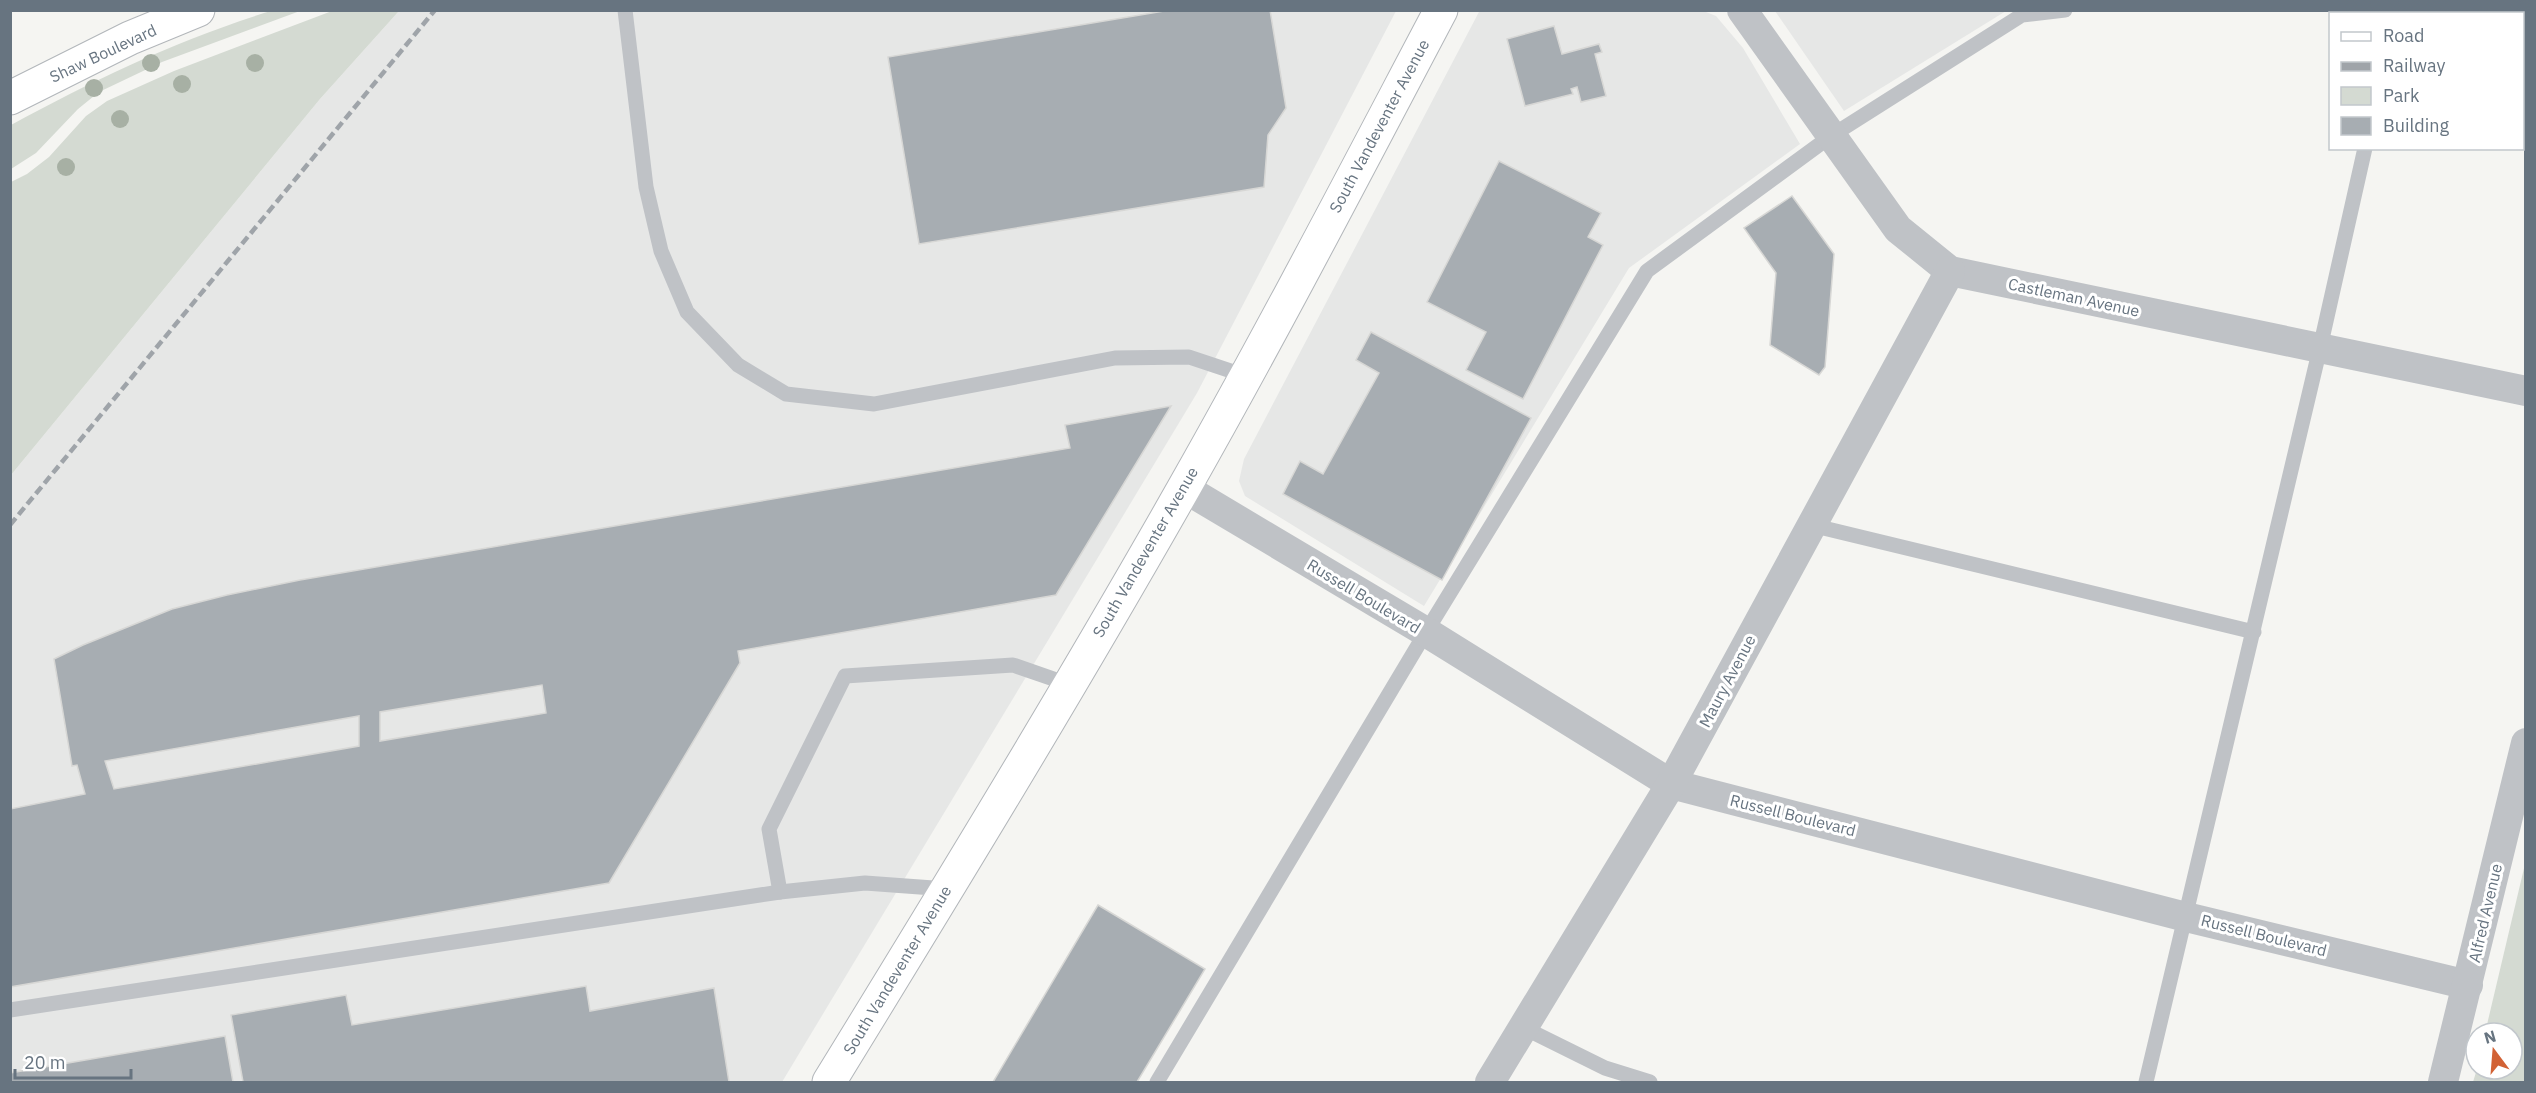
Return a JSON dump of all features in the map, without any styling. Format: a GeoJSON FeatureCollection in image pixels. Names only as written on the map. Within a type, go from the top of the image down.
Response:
{"type":"FeatureCollection","features":[{"type":"Feature","properties":{"kind":"main road","name":"Shaw Boulevard"},"geometry":{"type":"LineString","coordinates":[[10,98],[130,38],[198,10]]}},
{"type":"Feature","properties":{"kind":"main road","name":"South Vandeventer Avenue"},"geometry":{"type":"LineString","coordinates":[[829,1083],[947,889],[1184,488],[1441,10]]}},
{"type":"Feature","properties":{"kind":"street","name":"Castleman Avenue"},"geometry":{"type":"LineString","coordinates":[[1742,10],[1898,229],[1950,271],[2526,391]]}},
{"type":"Feature","properties":{"kind":"street","name":"Maury Avenue"},"geometry":{"type":"LineString","coordinates":[[1491,1083],[1671,784],[1950,271]]}},
{"type":"Feature","properties":{"kind":"street","name":"Russell Boulevard"},"geometry":{"type":"LineString","coordinates":[[1184,488],[1426,632],[1671,784],[2186,917],[2468,985]]}},
{"type":"Feature","properties":{"kind":"street","name":"Alfred Avenue"},"geometry":{"type":"LineString","coordinates":[[2444,1083],[2526,743]]}},
{"type":"Feature","properties":{"kind":"lane"},"geometry":{"type":"LineString","coordinates":[[625,10],[646,187],[661,251],[687,312],[738,366],[786,394],[874,404],[1115,358],[1189,357],[1246,376]]}},
{"type":"Feature","properties":{"kind":"lane"},"geometry":{"type":"LineString","coordinates":[[1157,1083],[1426,632],[1647,271],[1832,136],[2022,15],[2065,10]]}},
{"type":"Feature","properties":{"kind":"lane"},"geometry":{"type":"LineString","coordinates":[[2146,1083],[2254,632],[2365,150]]}},
{"type":"Feature","properties":{"kind":"lane"},"geometry":{"type":"LineString","coordinates":[[1811,525],[2254,632]]}},
{"type":"Feature","properties":{"kind":"lane"},"geometry":{"type":"LineString","coordinates":[[780,892],[769,828],[845,676],[1013,664],[1068,684]]}},
{"type":"Feature","properties":{"kind":"lane"},"geometry":{"type":"LineString","coordinates":[[10,1010],[780,892],[865,884],[947,889]]}},
{"type":"Feature","properties":{"kind":"lane"},"geometry":{"type":"LineString","coordinates":[[1524,1028],[1605,1068],[1650,1083]]}},
{"type":"Feature","properties":{"kind":"shaded area"},"geometry":{"type":"Polygon","coordinates":[[[1480,10],[1701,10],[1716,16],[1743,48],[1800,144],[1629,268],[1424,606],[1245,496],[1239,481],[1244,459],[1480,10]]]}},
{"type":"Feature","properties":{"kind":"shaded area"},"geometry":{"type":"Polygon","coordinates":[[[399,11],[1396,11],[1197,393],[782,1082],[11,1082],[11,475],[320,99],[399,11]]]}},
{"type":"Feature","properties":{"kind":"shaded area"},"geometry":{"type":"Polygon","coordinates":[[[1775,11],[2006,11],[1844,111],[1775,11]]]}},
{"type":"Feature","properties":{"kind":"green space"},"geometry":{"type":"Polygon","coordinates":[[[274,10],[300,11],[162,62],[99,92],[78,109],[36,153],[11,169],[11,125],[140,61],[206,33],[274,10]]]}},
{"type":"Feature","properties":{"kind":"green space"},"geometry":{"type":"Polygon","coordinates":[[[332,11],[399,11],[320,99],[11,475],[11,182],[27,174],[49,157],[86,116],[107,101],[174,71],[332,11]]]}},
{"type":"Feature","properties":{"kind":"green space"},"geometry":{"type":"Polygon","coordinates":[[[2525,864],[2525,1082],[2473,1082],[2524,1081],[2524,1021],[2488,1021],[2525,864]]]}},
{"type":"Feature","properties":{"kind":"building"},"geometry":{"type":"Polygon","coordinates":[[[1170,10],[1270,10],[1286,108],[1268,135],[1264,187],[919,244],[888,57],[1170,10]]]}},
{"type":"Feature","properties":{"kind":"building"},"geometry":{"type":"Polygon","coordinates":[[[1554,26],[1562,54],[1599,44],[1602,52],[1595,54],[1606,96],[1581,102],[1577,87],[1571,89],[1573,94],[1525,106],[1507,39],[1554,26]]]}},
{"type":"Feature","properties":{"kind":"building"},"geometry":{"type":"Polygon","coordinates":[[[1499,161],[1601,213],[1588,237],[1603,245],[1523,399],[1466,370],[1486,332],[1427,302],[1499,161]]]}},
{"type":"Feature","properties":{"kind":"building"},"geometry":{"type":"Polygon","coordinates":[[[1792,196],[1834,254],[1825,367],[1819,375],[1770,345],[1776,273],[1744,228],[1792,196]]]}},
{"type":"Feature","properties":{"kind":"building"},"geometry":{"type":"Polygon","coordinates":[[[1371,332],[1531,418],[1442,580],[1283,494],[1300,461],[1323,474],[1379,373],[1356,360],[1371,332]]]}},
{"type":"Feature","properties":{"kind":"building"},"geometry":{"type":"Polygon","coordinates":[[[1171,406],[1056,595],[738,651],[740,663],[609,883],[10,987],[10,809],[85,794],[77,765],[72,766],[54,659],[172,609],[227,595],[300,580],[1070,448],[1065,425],[1171,406]],[[542,685],[380,712],[380,741],[546,713],[542,685]],[[359,716],[105,761],[114,789],[359,746],[359,716]]]}},
{"type":"Feature","properties":{"kind":"building"},"geometry":{"type":"Polygon","coordinates":[[[1098,905],[1205,969],[1137,1082],[993,1082],[1098,905]]]}},
{"type":"Feature","properties":{"kind":"building"},"geometry":{"type":"Polygon","coordinates":[[[586,986],[590,1011],[714,988],[729,1082],[243,1082],[231,1015],[346,995],[352,1025],[586,986]]]}},
{"type":"Feature","properties":{"kind":"building"},"geometry":{"type":"Polygon","coordinates":[[[225,1036],[233,1082],[10,1082],[10,1073],[225,1036]]]}},
{"type":"Feature","properties":{"kind":"railway"},"geometry":{"type":"LineString","coordinates":[[10,525],[435,10]]}}]}
